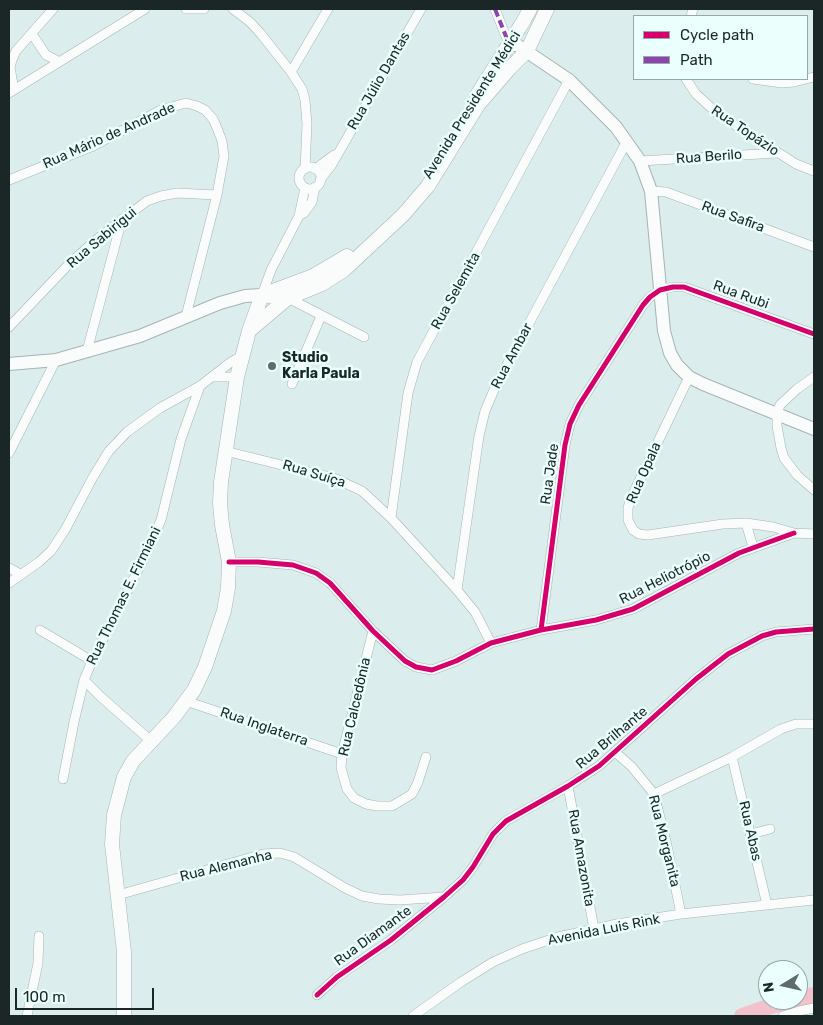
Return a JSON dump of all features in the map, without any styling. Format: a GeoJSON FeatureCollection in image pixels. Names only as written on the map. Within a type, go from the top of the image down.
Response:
{"type":"FeatureCollection","features":[{"type":"Feature","properties":{"kind":"main road","name":"Avenida Presidente Médici"},"geometry":{"type":"LineString","coordinates":[[262,295],[313,276],[340,262],[404,205],[438,163],[530,9]]}},
{"type":"Feature","properties":{"kind":"main road"},"geometry":{"type":"LineString","coordinates":[[526,51],[531,30],[541,9]]}},
{"type":"Feature","properties":{"kind":"main road","name":"Avenida Presidente Médici"},"geometry":{"type":"LineString","coordinates":[[262,295],[288,298],[322,284],[344,270],[403,215],[428,186],[478,105],[526,51],[547,9]]}},
{"type":"Feature","properties":{"kind":"main road"},"geometry":{"type":"LineString","coordinates":[[508,46],[514,45],[526,51],[569,80],[616,127],[640,161],[651,191],[666,343],[677,365],[689,377],[723,393],[814,429]]}},
{"type":"Feature","properties":{"kind":"main road"},"geometry":{"type":"LineString","coordinates":[[9,364],[56,360],[140,336],[186,316],[233,299],[262,295],[242,356],[225,450],[220,503],[229,562],[228,588],[224,611],[205,667],[186,701],[134,761],[124,777],[114,815],[112,844],[124,959],[124,1016]]}},
{"type":"Feature","properties":{"kind":"main road"},"geometry":{"type":"LineString","coordinates":[[249,331],[288,298]]}},
{"type":"Feature","properties":{"kind":"street"},"geometry":{"type":"LineString","coordinates":[[11,92],[10,67],[16,52],[53,9]]}},
{"type":"Feature","properties":{"kind":"street"},"geometry":{"type":"LineString","coordinates":[[11,92],[145,9]]}},
{"type":"Feature","properties":{"kind":"street"},"geometry":{"type":"LineString","coordinates":[[186,9],[204,9]]}},
{"type":"Feature","properties":{"kind":"street"},"geometry":{"type":"LineString","coordinates":[[233,9],[250,22],[291,72],[302,89],[307,124],[305,169],[315,169],[318,172],[318,184],[312,189],[304,188]]}},
{"type":"Feature","properties":{"kind":"street"},"geometry":{"type":"LineString","coordinates":[[291,72],[328,9]]}},
{"type":"Feature","properties":{"kind":"street","name":"Rua Júlio Dantas"},"geometry":{"type":"LineString","coordinates":[[299,216],[304,213],[312,202],[318,184],[421,9]]}},
{"type":"Feature","properties":{"kind":"street"},"geometry":{"type":"LineString","coordinates":[[495,9],[508,46]]}},
{"type":"Feature","properties":{"kind":"street"},"geometry":{"type":"LineString","coordinates":[[32,34],[46,55],[58,62]]}},
{"type":"Feature","properties":{"kind":"street","name":"Rua Selemita"},"geometry":{"type":"LineString","coordinates":[[391,518],[406,400],[411,377],[417,362],[569,80]]}},
{"type":"Feature","properties":{"kind":"street","name":"Rua Topázio"},"geometry":{"type":"LineString","coordinates":[[687,80],[696,94],[718,114],[777,153],[814,172]]}},
{"type":"Feature","properties":{"kind":"street"},"geometry":{"type":"LineString","coordinates":[[760,80],[782,83],[801,80]]}},
{"type":"Feature","properties":{"kind":"street","name":"Rua Mário de Andrade"},"geometry":{"type":"LineString","coordinates":[[9,180],[93,146],[161,110],[186,103],[205,110],[213,119],[222,141],[224,156],[217,195],[186,316]]}},
{"type":"Feature","properties":{"kind":"street","name":"Rua Ambar"},"geometry":{"type":"LineString","coordinates":[[457,590],[479,436],[485,411],[497,383],[627,141]]}},
{"type":"Feature","properties":{"kind":"street","name":"Rua Berilo"},"geometry":{"type":"LineString","coordinates":[[640,161],[777,153]]}},
{"type":"Feature","properties":{"kind":"street","name":"Rua Júlio Dantas"},"geometry":{"type":"LineString","coordinates":[[315,169],[337,154]]}},
{"type":"Feature","properties":{"kind":"street","name":"Rua Júlio Dantas"},"geometry":{"type":"LineString","coordinates":[[262,295],[271,270],[299,216],[304,188],[299,179],[300,173],[305,169]]}},
{"type":"Feature","properties":{"kind":"street","name":"Rua Safira"},"geometry":{"type":"LineString","coordinates":[[651,191],[666,192],[814,247]]}},
{"type":"Feature","properties":{"kind":"street","name":"Rua Sabirigui"},"geometry":{"type":"LineString","coordinates":[[9,327],[56,277],[97,239],[147,201],[177,193],[217,195]]}},
{"type":"Feature","properties":{"kind":"street"},"geometry":{"type":"LineString","coordinates":[[88,351],[122,219]]}},
{"type":"Feature","properties":{"kind":"street","name":"Rua Rubi"},"geometry":{"type":"LineString","coordinates":[[660,290],[684,287],[814,334]]}},
{"type":"Feature","properties":{"kind":"street","name":"Rua Jade"},"geometry":{"type":"LineString","coordinates":[[541,630],[565,445],[570,424],[579,405],[643,305],[660,290]]}},
{"type":"Feature","properties":{"kind":"street"},"geometry":{"type":"LineString","coordinates":[[288,298],[364,337]]}},
{"type":"Feature","properties":{"kind":"street"},"geometry":{"type":"LineString","coordinates":[[292,384],[321,316]]}},
{"type":"Feature","properties":{"kind":"street"},"geometry":{"type":"LineString","coordinates":[[9,582],[39,562],[50,551],[65,530],[109,451],[127,432],[160,408],[200,386],[231,362],[242,356]]}},
{"type":"Feature","properties":{"kind":"street"},"geometry":{"type":"LineString","coordinates":[[9,453],[56,360]]}},
{"type":"Feature","properties":{"kind":"street"},"geometry":{"type":"LineString","coordinates":[[212,377],[237,377]]}},
{"type":"Feature","properties":{"kind":"street","name":"Rua Opala"},"geometry":{"type":"LineString","coordinates":[[689,377],[635,489],[628,508],[629,523],[636,533],[648,534],[723,524],[746,523],[773,527],[794,533]]}},
{"type":"Feature","properties":{"kind":"street"},"geometry":{"type":"LineString","coordinates":[[814,377],[788,396],[780,405],[777,414],[778,438],[784,458],[797,475],[814,490]]}},
{"type":"Feature","properties":{"kind":"street","name":"Rua Thomas E. Firmiani"},"geometry":{"type":"LineString","coordinates":[[63,779],[84,680],[162,520],[181,438],[200,386]]}},
{"type":"Feature","properties":{"kind":"street","name":"Rua Suíça"},"geometry":{"type":"LineString","coordinates":[[225,450],[334,478],[362,491],[391,518],[457,590],[475,612],[492,643]]}},
{"type":"Feature","properties":{"kind":"street"},"geometry":{"type":"LineString","coordinates":[[746,523],[753,547]]}},
{"type":"Feature","properties":{"kind":"street"},"geometry":{"type":"LineString","coordinates":[[794,533],[814,534]]}},
{"type":"Feature","properties":{"kind":"street","name":"Rua Heliotrópio"},"geometry":{"type":"LineString","coordinates":[[229,562],[258,562],[293,566],[316,573],[330,583],[373,631],[405,661],[425,670],[443,667],[492,643],[541,630],[596,620],[632,609],[739,553],[794,533]]}},
{"type":"Feature","properties":{"kind":"street"},"geometry":{"type":"LineString","coordinates":[[9,568],[20,574]]}},
{"type":"Feature","properties":{"kind":"street","name":"Rua Brilhante"},"geometry":{"type":"LineString","coordinates":[[444,897],[474,867],[492,834],[499,827],[515,815],[568,786],[599,766],[696,679],[728,654],[762,636],[776,632],[814,629]]}},
{"type":"Feature","properties":{"kind":"street"},"geometry":{"type":"LineString","coordinates":[[40,630],[92,661]]}},
{"type":"Feature","properties":{"kind":"street","name":"Rua Calcedônia"},"geometry":{"type":"LineString","coordinates":[[373,631],[342,754],[341,768],[347,790],[354,798],[366,804],[392,806],[412,794],[426,756]]}},
{"type":"Feature","properties":{"kind":"street"},"geometry":{"type":"LineString","coordinates":[[84,680],[151,741]]}},
{"type":"Feature","properties":{"kind":"street","name":"Rua Inglaterra"},"geometry":{"type":"LineString","coordinates":[[186,701],[342,754]]}},
{"type":"Feature","properties":{"kind":"street"},"geometry":{"type":"LineString","coordinates":[[654,794],[732,757],[788,726],[802,723],[814,726]]}},
{"type":"Feature","properties":{"kind":"street","name":"Rua Morganita"},"geometry":{"type":"LineString","coordinates":[[615,752],[638,774],[654,794],[681,914]]}},
{"type":"Feature","properties":{"kind":"street","name":"Rua Abas"},"geometry":{"type":"LineString","coordinates":[[732,757],[767,905]]}},
{"type":"Feature","properties":{"kind":"street","name":"Rua Amazonita"},"geometry":{"type":"LineString","coordinates":[[568,786],[594,929]]}},
{"type":"Feature","properties":{"kind":"street"},"geometry":{"type":"LineString","coordinates":[[751,834],[770,829]]}},
{"type":"Feature","properties":{"kind":"street","name":"Rua Alemanha"},"geometry":{"type":"LineString","coordinates":[[118,895],[263,854],[280,853],[294,857],[345,888],[362,896],[400,900],[444,897]]}},
{"type":"Feature","properties":{"kind":"street","name":"Rua Diamante"},"geometry":{"type":"LineString","coordinates":[[317,995],[332,980],[391,940],[444,897]]}},
{"type":"Feature","properties":{"kind":"street","name":"Avenida Luis Rink"},"geometry":{"type":"LineString","coordinates":[[413,1016],[493,962],[538,943],[594,929],[681,914],[814,900]]}},
{"type":"Feature","properties":{"kind":"street"},"geometry":{"type":"LineString","coordinates":[[27,1016],[38,963],[39,936]]}},
{"type":"Feature","properties":{"kind":"street"},"geometry":{"type":"LineString","coordinates":[[783,1016],[814,1008]]}},
{"type":"Feature","properties":{"kind":"waterway"},"geometry":{"type":"LineString","coordinates":[[808,996],[814,995]]}},
{"type":"Feature","properties":{"kind":"waterway"},"geometry":{"type":"LineString","coordinates":[[742,1016],[759,1010]]}},
{"type":"Feature","properties":{"kind":"marked path"},"geometry":{"type":"LineString","coordinates":[[495,9],[509,44]]}},
{"type":"Feature","properties":{"kind":"cycle path"},"geometry":{"type":"LineString","coordinates":[[541,630],[565,445],[570,424],[579,405],[650,297],[660,290],[684,287],[814,334]]}},
{"type":"Feature","properties":{"kind":"cycle path"},"geometry":{"type":"LineString","coordinates":[[229,562],[293,565],[316,573],[330,583],[373,631],[405,661],[416,667],[432,670],[456,661],[491,643],[541,630],[596,620],[633,609],[739,553],[794,533]]}},
{"type":"Feature","properties":{"kind":"cycle path"},"geometry":{"type":"LineString","coordinates":[[317,995],[337,977],[391,940],[463,880],[493,834],[506,821],[599,766],[696,679],[728,654],[762,636],[776,632],[814,629]]}},
{"type":"Feature","properties":{"kind":"place","name":"Studio Karla Paula"},"geometry":{"type":"Point","coordinates":[272,366]}}]}
